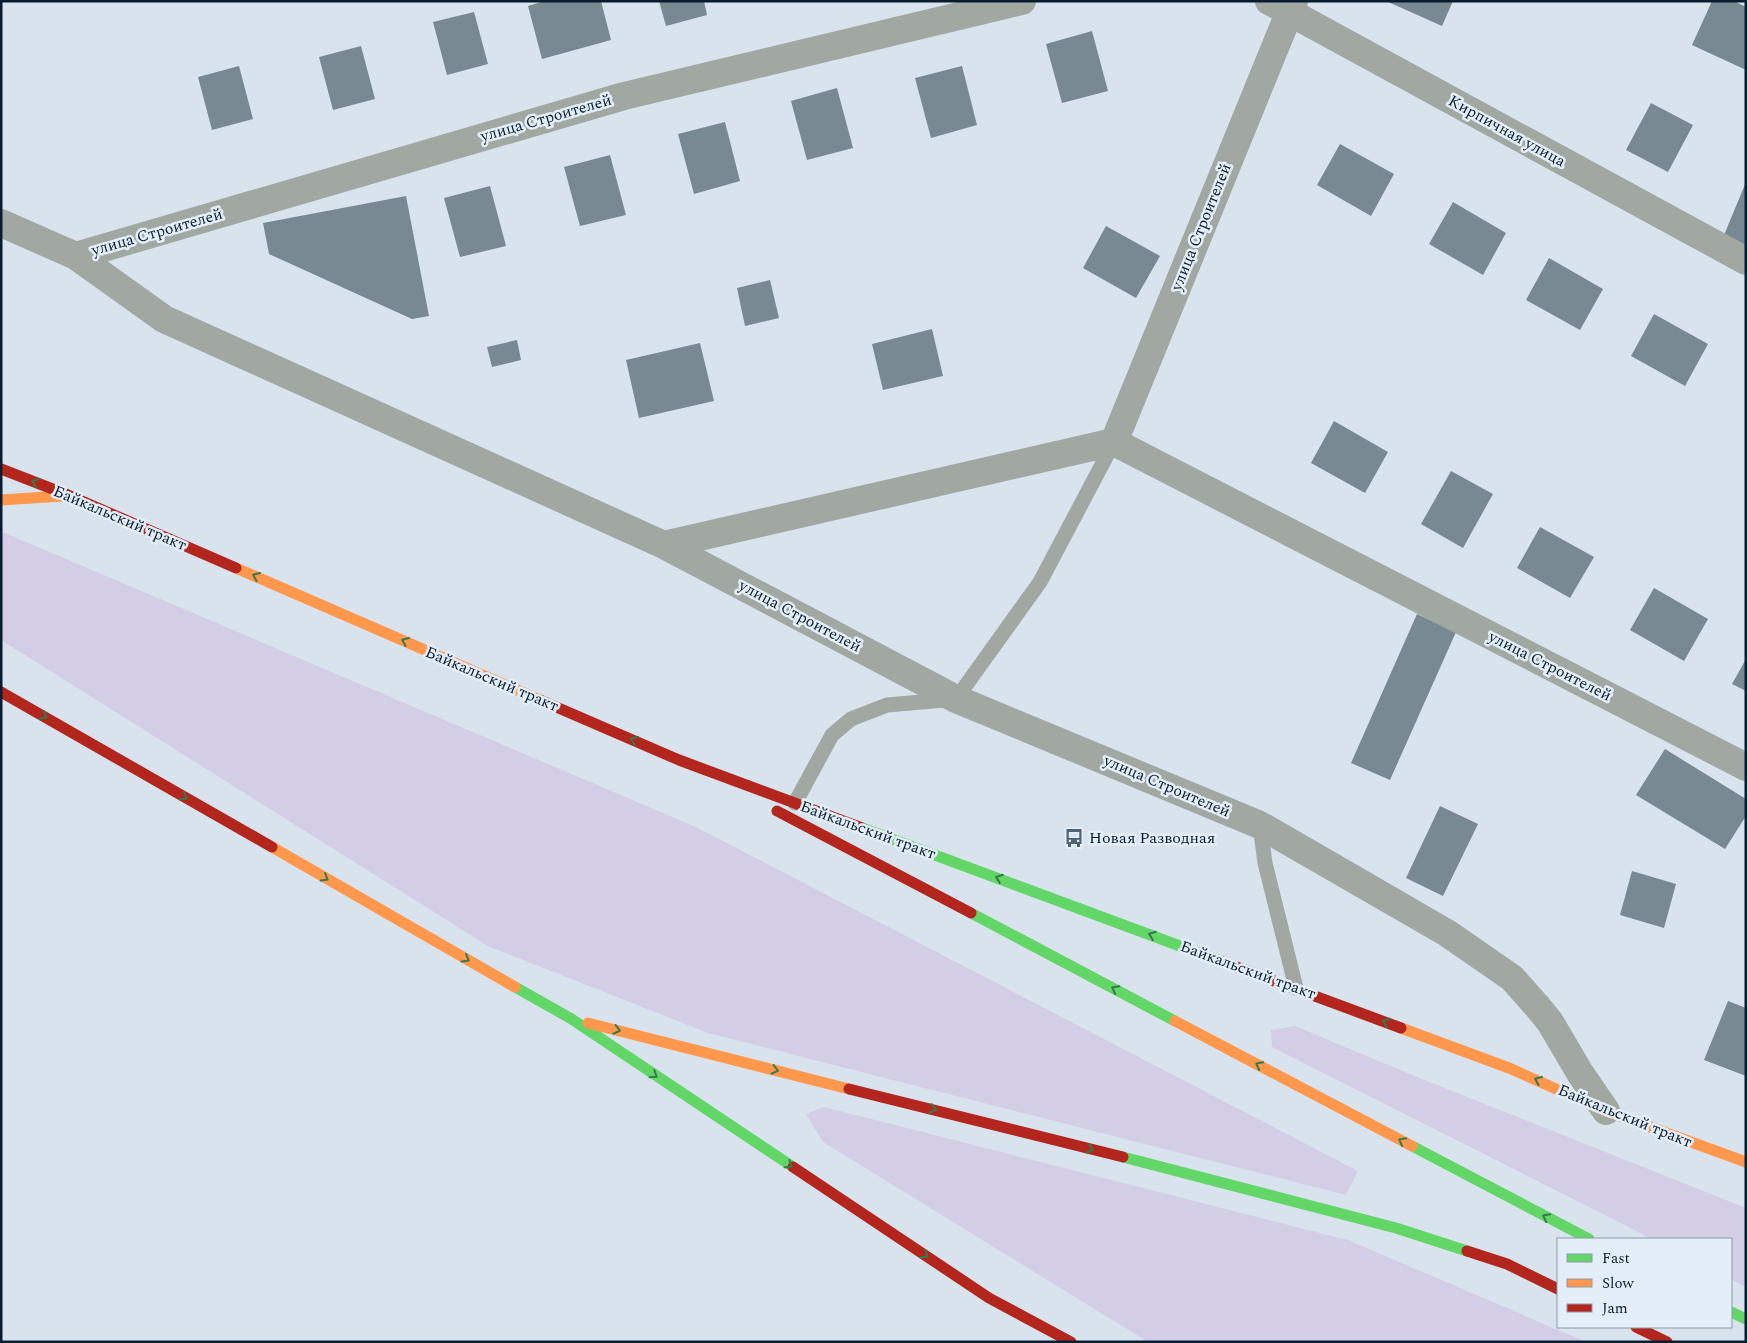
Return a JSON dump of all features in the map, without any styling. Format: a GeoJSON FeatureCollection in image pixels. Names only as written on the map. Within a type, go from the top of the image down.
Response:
{"type":"FeatureCollection","features":[{"type":"Feature","properties":{"kind":"main road","name":"Байкальский тракт"},"geometry":{"type":"LineString","coordinates":[[1,469],[68,495],[679,760],[1509,1068],[1606,1111],[1746,1162]]}},
{"type":"Feature","properties":{"kind":"main road"},"geometry":{"type":"LineString","coordinates":[[1,500],[68,495]]}},
{"type":"Feature","properties":{"kind":"main road"},"geometry":{"type":"LineString","coordinates":[[1,692],[570,1018],[990,1298],[1071,1342]]}},
{"type":"Feature","properties":{"kind":"main road"},"geometry":{"type":"LineString","coordinates":[[679,760],[1587,1238]]}},
{"type":"Feature","properties":{"kind":"main road"},"geometry":{"type":"LineString","coordinates":[[570,1018],[1396,1228],[1506,1264],[1557,1289]]}},
{"type":"Feature","properties":{"kind":"main road"},"geometry":{"type":"LineString","coordinates":[[1732,1313],[1746,1320]]}},
{"type":"Feature","properties":{"kind":"main road"},"geometry":{"type":"LineString","coordinates":[[1638,1328],[1666,1342]]}},
{"type":"Feature","properties":{"kind":"street","name":"улица Строителей"},"geometry":{"type":"LineString","coordinates":[[76,256],[624,96],[1022,1]]}},
{"type":"Feature","properties":{"kind":"street","name":"улица Строителей"},"geometry":{"type":"LineString","coordinates":[[1284,5],[1114,442],[1746,767]]}},
{"type":"Feature","properties":{"kind":"street","name":"Кирпичная улица"},"geometry":{"type":"LineString","coordinates":[[1284,5],[1746,261]]}},
{"type":"Feature","properties":{"kind":"street","name":"улица Строителей"},"geometry":{"type":"LineString","coordinates":[[1,223],[76,256],[164,319],[664,545],[956,698],[1260,825],[1447,933],[1512,978],[1550,1022],[1580,1073],[1606,1111]]}},
{"type":"Feature","properties":{"kind":"street"},"geometry":{"type":"LineString","coordinates":[[664,545],[1114,442]]}},
{"type":"Feature","properties":{"kind":"lane"},"geometry":{"type":"LineString","coordinates":[[795,803],[832,735],[850,718],[888,705],[956,698],[1040,582],[1114,442]]}},
{"type":"Feature","properties":{"kind":"lane"},"geometry":{"type":"LineString","coordinates":[[1260,825],[1265,863],[1296,988]]}},
{"type":"Feature","properties":{"kind":"shaded area"},"geometry":{"type":"Polygon","coordinates":[[[5,533],[696,827],[1358,1171],[1346,1195],[708,1033],[488,946],[1,640],[1,534],[5,533]]]}},
{"type":"Feature","properties":{"kind":"shaded area"},"geometry":{"type":"Polygon","coordinates":[[[1295,1026],[1417,1077],[1746,1208],[1746,1287],[1732,1280],[1732,1238],[1650,1238],[1272,1047],[1271,1030],[1295,1026]]]}},
{"type":"Feature","properties":{"kind":"shaded area"},"geometry":{"type":"Polygon","coordinates":[[[824,1107],[1348,1240],[1586,1342],[1148,1342],[823,1142],[806,1114],[824,1107]]]}},
{"type":"Feature","properties":{"kind":"building"},"geometry":{"type":"Polygon","coordinates":[[[545,1],[601,1],[611,40],[542,59],[528,6],[545,1]]]}},
{"type":"Feature","properties":{"kind":"building"},"geometry":{"type":"Polygon","coordinates":[[[659,1],[704,1],[707,15],[666,26],[659,1]]]}},
{"type":"Feature","properties":{"kind":"building"},"geometry":{"type":"Polygon","coordinates":[[[1386,1],[1453,1],[1442,26],[1386,1]]]}},
{"type":"Feature","properties":{"kind":"building"},"geometry":{"type":"Polygon","coordinates":[[[1712,1],[1734,1],[1746,7],[1746,70],[1692,45],[1712,1]]]}},
{"type":"Feature","properties":{"kind":"building"},"geometry":{"type":"Polygon","coordinates":[[[474,12],[488,64],[447,75],[433,22],[474,12]]]}},
{"type":"Feature","properties":{"kind":"building"},"geometry":{"type":"Polygon","coordinates":[[[1092,31],[1108,91],[1062,103],[1046,44],[1092,31]]]}},
{"type":"Feature","properties":{"kind":"building"},"geometry":{"type":"Polygon","coordinates":[[[361,46],[375,99],[333,110],[319,57],[361,46]]]}},
{"type":"Feature","properties":{"kind":"building"},"geometry":{"type":"Polygon","coordinates":[[[239,66],[253,119],[212,130],[198,77],[239,66]]]}},
{"type":"Feature","properties":{"kind":"building"},"geometry":{"type":"Polygon","coordinates":[[[962,66],[977,125],[931,138],[915,78],[962,66]]]}},
{"type":"Feature","properties":{"kind":"building"},"geometry":{"type":"Polygon","coordinates":[[[837,88],[853,148],[807,160],[791,101],[837,88]]]}},
{"type":"Feature","properties":{"kind":"building"},"geometry":{"type":"Polygon","coordinates":[[[1651,103],[1693,125],[1668,172],[1626,150],[1651,103]]]}},
{"type":"Feature","properties":{"kind":"building"},"geometry":{"type":"Polygon","coordinates":[[[725,122],[740,181],[694,194],[678,134],[725,122]]]}},
{"type":"Feature","properties":{"kind":"building"},"geometry":{"type":"Polygon","coordinates":[[[1340,144],[1394,174],[1371,216],[1317,185],[1340,144]]]}},
{"type":"Feature","properties":{"kind":"building"},"geometry":{"type":"Polygon","coordinates":[[[610,155],[626,215],[580,226],[564,167],[610,155]]]}},
{"type":"Feature","properties":{"kind":"building"},"geometry":{"type":"Polygon","coordinates":[[[1746,182],[1746,250],[1722,240],[1746,182]]]}},
{"type":"Feature","properties":{"kind":"building"},"geometry":{"type":"Polygon","coordinates":[[[490,186],[506,246],[460,257],[444,198],[490,186]]]}},
{"type":"Feature","properties":{"kind":"building"},"geometry":{"type":"Polygon","coordinates":[[[406,196],[429,316],[412,319],[269,254],[263,223],[406,196]]]}},
{"type":"Feature","properties":{"kind":"building"},"geometry":{"type":"Polygon","coordinates":[[[1453,202],[1506,233],[1483,275],[1429,244],[1453,202]]]}},
{"type":"Feature","properties":{"kind":"building"},"geometry":{"type":"Polygon","coordinates":[[[1106,226],[1160,256],[1136,298],[1083,268],[1106,226]]]}},
{"type":"Feature","properties":{"kind":"building"},"geometry":{"type":"Polygon","coordinates":[[[1549,258],[1603,289],[1580,330],[1526,300],[1549,258]]]}},
{"type":"Feature","properties":{"kind":"building"},"geometry":{"type":"Polygon","coordinates":[[[770,280],[779,318],[745,326],[737,288],[770,280]]]}},
{"type":"Feature","properties":{"kind":"building"},"geometry":{"type":"Polygon","coordinates":[[[1654,314],[1708,344],[1685,386],[1631,356],[1654,314]]]}},
{"type":"Feature","properties":{"kind":"building"},"geometry":{"type":"Polygon","coordinates":[[[932,329],[943,376],[883,390],[872,344],[932,329]]]}},
{"type":"Feature","properties":{"kind":"building"},"geometry":{"type":"Polygon","coordinates":[[[517,340],[521,360],[492,367],[487,347],[517,340]]]}},
{"type":"Feature","properties":{"kind":"building"},"geometry":{"type":"Polygon","coordinates":[[[700,343],[714,401],[639,418],[626,360],[700,343]]]}},
{"type":"Feature","properties":{"kind":"building"},"geometry":{"type":"Polygon","coordinates":[[[1334,421],[1388,452],[1365,493],[1311,463],[1334,421]]]}},
{"type":"Feature","properties":{"kind":"building"},"geometry":{"type":"Polygon","coordinates":[[[1451,471],[1493,494],[1463,548],[1421,524],[1451,471]]]}},
{"type":"Feature","properties":{"kind":"building"},"geometry":{"type":"Polygon","coordinates":[[[1540,527],[1594,557],[1570,598],[1517,568],[1540,527]]]}},
{"type":"Feature","properties":{"kind":"building"},"geometry":{"type":"Polygon","coordinates":[[[1654,588],[1708,619],[1684,661],[1630,630],[1654,588]]]}},
{"type":"Feature","properties":{"kind":"building"},"geometry":{"type":"Polygon","coordinates":[[[1417,614],[1456,632],[1390,780],[1351,763],[1417,614]]]}},
{"type":"Feature","properties":{"kind":"building"},"geometry":{"type":"Polygon","coordinates":[[[1746,659],[1746,691],[1732,684],[1746,659]]]}},
{"type":"Feature","properties":{"kind":"building"},"geometry":{"type":"Polygon","coordinates":[[[1665,749],[1746,799],[1746,816],[1725,849],[1636,795],[1665,749]]]}},
{"type":"Feature","properties":{"kind":"building"},"geometry":{"type":"Polygon","coordinates":[[[1440,806],[1478,824],[1443,896],[1406,878],[1440,806]]]}},
{"type":"Feature","properties":{"kind":"building"},"geometry":{"type":"Polygon","coordinates":[[[1632,871],[1676,884],[1664,928],[1620,915],[1632,871]]]}},
{"type":"Feature","properties":{"kind":"building"},"geometry":{"type":"Polygon","coordinates":[[[1728,1001],[1746,1008],[1746,1076],[1704,1060],[1728,1001]]]}},
{"type":"Feature","properties":{"kind":"traffic: fast"},"geometry":{"type":"LineString","coordinates":[[862,828],[1223,962]]}},
{"type":"Feature","properties":{"kind":"traffic: fast"},"geometry":{"type":"LineString","coordinates":[[971,913],[1175,1021]]}},
{"type":"Feature","properties":{"kind":"traffic: fast"},"geometry":{"type":"LineString","coordinates":[[515,987],[570,1018],[793,1167]]}},
{"type":"Feature","properties":{"kind":"traffic: fast"},"geometry":{"type":"LineString","coordinates":[[1412,1146],[1587,1238]]}},
{"type":"Feature","properties":{"kind":"traffic: fast"},"geometry":{"type":"LineString","coordinates":[[1123,1157],[1396,1228],[1467,1251]]}},
{"type":"Feature","properties":{"kind":"traffic: fast"},"geometry":{"type":"LineString","coordinates":[[1732,1312],[1746,1319]]}},
{"type":"Feature","properties":{"kind":"traffic: slow"},"geometry":{"type":"LineString","coordinates":[[1,500],[62,496]]}},
{"type":"Feature","properties":{"kind":"traffic: slow"},"geometry":{"type":"LineString","coordinates":[[236,568],[540,700]]}},
{"type":"Feature","properties":{"kind":"traffic: slow"},"geometry":{"type":"LineString","coordinates":[[272,847],[515,987]]}},
{"type":"Feature","properties":{"kind":"traffic: slow"},"geometry":{"type":"LineString","coordinates":[[1175,1021],[1412,1146]]}},
{"type":"Feature","properties":{"kind":"traffic: slow"},"geometry":{"type":"LineString","coordinates":[[588,1023],[849,1089]]}},
{"type":"Feature","properties":{"kind":"traffic: slow"},"geometry":{"type":"LineString","coordinates":[[1401,1028],[1509,1068],[1606,1111],[1746,1162]]}},
{"type":"Feature","properties":{"kind":"traffic: jam"},"geometry":{"type":"LineString","coordinates":[[1,469],[68,495],[236,568]]}},
{"type":"Feature","properties":{"kind":"traffic: jam"},"geometry":{"type":"LineString","coordinates":[[1,692],[272,847]]}},
{"type":"Feature","properties":{"kind":"traffic: jam"},"geometry":{"type":"LineString","coordinates":[[540,700],[679,760],[862,828]]}},
{"type":"Feature","properties":{"kind":"traffic: jam"},"geometry":{"type":"LineString","coordinates":[[777,811],[971,913]]}},
{"type":"Feature","properties":{"kind":"traffic: jam"},"geometry":{"type":"LineString","coordinates":[[1223,962],[1401,1028]]}},
{"type":"Feature","properties":{"kind":"traffic: jam"},"geometry":{"type":"LineString","coordinates":[[849,1089],[1123,1157]]}},
{"type":"Feature","properties":{"kind":"traffic: jam"},"geometry":{"type":"LineString","coordinates":[[793,1167],[989,1298],[1071,1342]]}},
{"type":"Feature","properties":{"kind":"traffic: jam"},"geometry":{"type":"LineString","coordinates":[[1467,1251],[1507,1264],[1557,1289]]}},
{"type":"Feature","properties":{"kind":"traffic: jam"},"geometry":{"type":"LineString","coordinates":[[1638,1328],[1667,1342]]}},
{"type":"Feature","properties":{"kind":"place","name":"Новая Разводная"},"geometry":{"type":"Point","coordinates":[1074,838]}}]}
